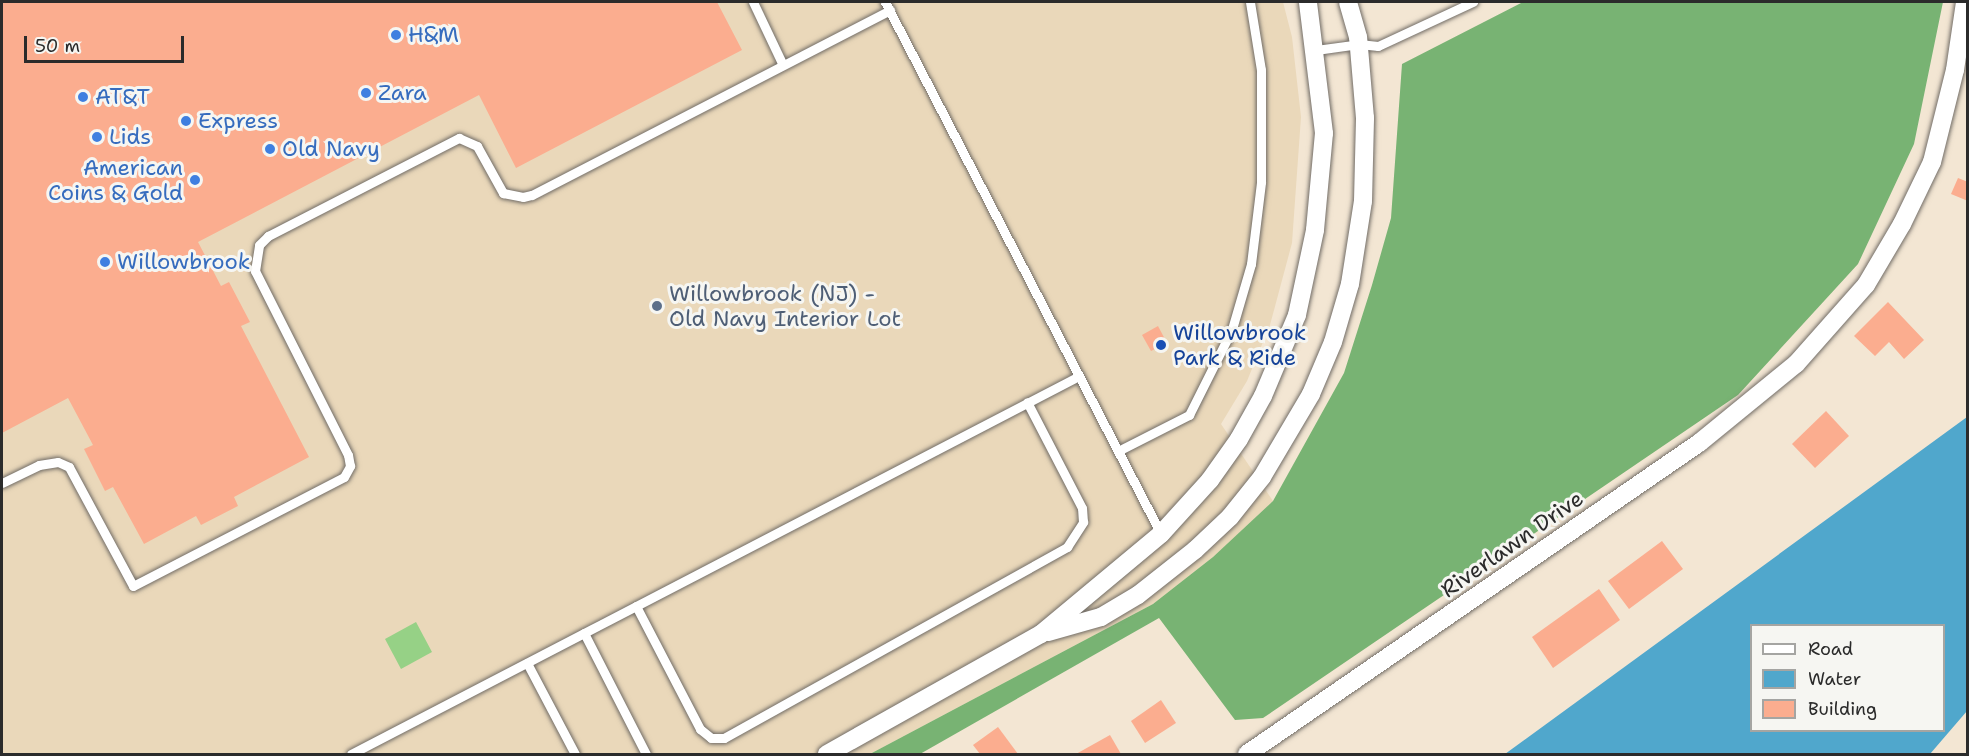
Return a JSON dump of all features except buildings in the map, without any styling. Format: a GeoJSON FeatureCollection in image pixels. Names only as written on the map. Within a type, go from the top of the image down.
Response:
{"type":"FeatureCollection","features":[{"type":"Feature","properties":{"kind":"street"},"geometry":{"type":"LineString","coordinates":[[827,754],[1041,634],[1161,534],[1210,480],[1239,439],[1263,396],[1297,315],[1321,182],[1324,133],[1316,50],[1308,2]]}},
{"type":"Feature","properties":{"kind":"street"},"geometry":{"type":"LineString","coordinates":[[1041,634],[1101,617],[1138,595],[1195,550],[1230,517],[1262,477],[1311,394],[1333,342],[1358,246],[1365,118],[1359,44],[1348,2]]}},
{"type":"Feature","properties":{"kind":"street","name":"Riverlawn Drive"},"geometry":{"type":"LineString","coordinates":[[1247,754],[1699,443],[1796,364],[1866,285],[1902,225],[1932,162],[1955,70],[1965,2]]}},
{"type":"Feature","properties":{"kind":"lane"},"geometry":{"type":"LineString","coordinates":[[753,2],[782,63]]}},
{"type":"Feature","properties":{"kind":"lane"},"geometry":{"type":"LineString","coordinates":[[1118,451],[1189,415],[1235,318],[1251,264],[1264,141],[1261,70],[1250,2]]}},
{"type":"Feature","properties":{"kind":"lane"},"geometry":{"type":"LineString","coordinates":[[1316,50],[1359,44],[1378,46],[1473,2]]}},
{"type":"Feature","properties":{"kind":"lane"},"geometry":{"type":"LineString","coordinates":[[2,483],[39,465],[58,462],[69,467],[133,586],[334,482],[349,471],[348,455],[255,271],[259,245],[268,236],[459,138],[477,146],[503,193],[523,197],[532,195],[887,6],[1161,534]]}},
{"type":"Feature","properties":{"kind":"lane"},"geometry":{"type":"LineString","coordinates":[[351,754],[1079,376]]}},
{"type":"Feature","properties":{"kind":"lane"},"geometry":{"type":"LineString","coordinates":[[636,606],[700,729],[711,738],[724,738],[1067,547],[1080,528],[1082,508],[1028,402]]}},
{"type":"Feature","properties":{"kind":"lane"},"geometry":{"type":"LineString","coordinates":[[584,633],[646,754]]}},
{"type":"Feature","properties":{"kind":"lane"},"geometry":{"type":"LineString","coordinates":[[527,663],[575,754]]}},
{"type":"Feature","properties":{"kind":"shaded area"},"geometry":{"type":"Polygon","coordinates":[[[2,2],[1283,2],[1292,37],[1301,117],[1292,243],[1270,325],[1247,381],[1221,424],[1273,501],[1213,557],[1153,604],[870,754],[2,754],[2,2]]]}},
{"type":"Feature","properties":{"kind":"green space"},"geometry":{"type":"Polygon","coordinates":[[[1523,2],[1943,2],[1914,144],[1858,264],[1738,395],[1263,718],[1235,720],[1159,618],[920,754],[870,754],[1153,604],[1213,557],[1273,501],[1344,373],[1372,285],[1391,218],[1402,64],[1523,2]]]}},
{"type":"Feature","properties":{"kind":"green space"},"geometry":{"type":"Polygon","coordinates":[[[416,622],[432,652],[401,669],[385,639],[416,622]]]}},
{"type":"Feature","properties":{"kind":"water"},"geometry":{"type":"Polygon","coordinates":[[[1967,417],[1967,711],[1930,754],[1505,754],[1967,417]]]}},
{"type":"Feature","properties":{"kind":"place","name":"H&M"},"geometry":{"type":"Point","coordinates":[396,35]}},
{"type":"Feature","properties":{"kind":"place","name":"Zara"},"geometry":{"type":"Point","coordinates":[366,93]}},
{"type":"Feature","properties":{"kind":"place","name":"AT&T"},"geometry":{"type":"Point","coordinates":[83,97]}},
{"type":"Feature","properties":{"kind":"place","name":"Express"},"geometry":{"type":"Point","coordinates":[186,121]}},
{"type":"Feature","properties":{"kind":"place","name":"Lids"},"geometry":{"type":"Point","coordinates":[97,137]}},
{"type":"Feature","properties":{"kind":"place","name":"Old Navy"},"geometry":{"type":"Point","coordinates":[270,149]}},
{"type":"Feature","properties":{"kind":"place","name":"American Coins & Gold"},"geometry":{"type":"Point","coordinates":[195,180]}},
{"type":"Feature","properties":{"kind":"place","name":"Willowbrook"},"geometry":{"type":"Point","coordinates":[105,262]}},
{"type":"Feature","properties":{"kind":"place","name":"Willowbrook (NJ) - Old Navy Interior Lot"},"geometry":{"type":"Point","coordinates":[657,306]}},
{"type":"Feature","properties":{"kind":"place","name":"Willowbrook Park & Ride"},"geometry":{"type":"Point","coordinates":[1161,345]}}]}
